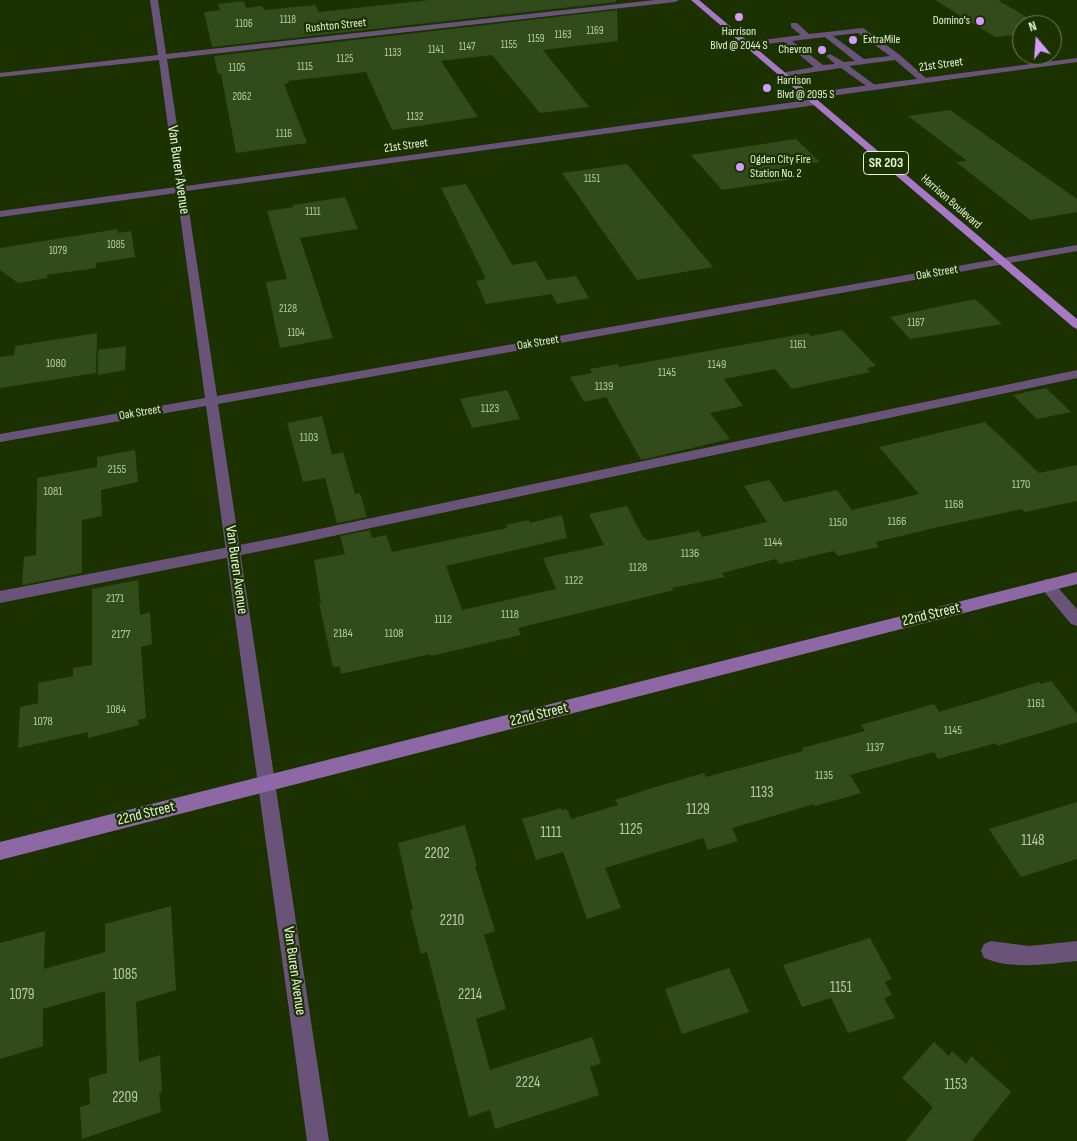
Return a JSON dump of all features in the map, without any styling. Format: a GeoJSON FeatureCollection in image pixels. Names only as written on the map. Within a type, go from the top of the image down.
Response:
{"type":"FeatureCollection","features":[{"type":"Feature","properties":{"kind":"main road","name":"Harrison Boulevard"},"geometry":{"type":"LineString","coordinates":[[696,0],[1077,325]]}},
{"type":"Feature","properties":{"kind":"street","name":"Van Buren Avenue"},"geometry":{"type":"LineString","coordinates":[[154,0],[318,1141]]}},
{"type":"Feature","properties":{"kind":"street","name":"Rushton Street"},"geometry":{"type":"LineString","coordinates":[[0,75],[675,0]]}},
{"type":"Feature","properties":{"kind":"street"},"geometry":{"type":"LineString","coordinates":[[794,24],[814,44]]}},
{"type":"Feature","properties":{"kind":"street"},"geometry":{"type":"LineString","coordinates":[[748,44],[860,30],[897,57],[924,80]]}},
{"type":"Feature","properties":{"kind":"street"},"geometry":{"type":"LineString","coordinates":[[826,35],[862,62]]}},
{"type":"Feature","properties":{"kind":"street"},"geometry":{"type":"LineString","coordinates":[[786,40],[821,68]]}},
{"type":"Feature","properties":{"kind":"street"},"geometry":{"type":"LineString","coordinates":[[830,56],[872,87]]}},
{"type":"Feature","properties":{"kind":"street"},"geometry":{"type":"LineString","coordinates":[[784,75],[897,57]]}},
{"type":"Feature","properties":{"kind":"street","name":"21st Street"},"geometry":{"type":"LineString","coordinates":[[0,214],[181,190],[812,99],[872,87],[1077,60]]}},
{"type":"Feature","properties":{"kind":"street","name":"Oak Street"},"geometry":{"type":"LineString","coordinates":[[0,438],[1077,248]]}},
{"type":"Feature","properties":{"kind":"street"},"geometry":{"type":"LineString","coordinates":[[0,597],[722,451],[1077,374]]}},
{"type":"Feature","properties":{"kind":"street","name":"22nd Street"},"geometry":{"type":"LineString","coordinates":[[0,851],[1077,578]]}},
{"type":"Feature","properties":{"kind":"street"},"geometry":{"type":"LineString","coordinates":[[1047,585],[1077,620]]}},
{"type":"Feature","properties":{"kind":"street"},"geometry":{"type":"LineString","coordinates":[[990,951],[1029,956],[1077,950]]}},
{"type":"Feature","properties":{"kind":"building"},"geometry":{"type":"Polygon","coordinates":[[[430,0],[616,0],[616,2],[212,47],[204,12],[220,10],[218,4],[244,1],[246,8],[262,6],[264,10],[315,5],[319,12],[430,0]]]}},
{"type":"Feature","properties":{"kind":"building"},"geometry":{"type":"Polygon","coordinates":[[[935,0],[998,0],[1023,15],[1012,15],[1012,35],[995,37],[935,0]]]}},
{"type":"Feature","properties":{"kind":"building"},"geometry":{"type":"Polygon","coordinates":[[[617,10],[618,41],[543,50],[589,107],[540,113],[492,55],[441,61],[478,117],[392,130],[366,72],[288,81],[289,83],[284,84],[307,143],[236,153],[221,74],[218,74],[214,56],[617,10]]]}},
{"type":"Feature","properties":{"kind":"building"},"geometry":{"type":"Polygon","coordinates":[[[950,110],[1077,199],[1077,212],[1030,220],[956,162],[967,161],[908,116],[950,110]]]}},
{"type":"Feature","properties":{"kind":"building"},"geometry":{"type":"Polygon","coordinates":[[[796,139],[820,162],[781,167],[793,179],[722,190],[691,155],[796,139]]]}},
{"type":"Feature","properties":{"kind":"building"},"geometry":{"type":"Polygon","coordinates":[[[627,164],[713,267],[637,280],[562,173],[627,164]]]}},
{"type":"Feature","properties":{"kind":"building"},"geometry":{"type":"Polygon","coordinates":[[[466,184],[512,265],[536,261],[547,280],[576,276],[589,298],[557,304],[552,294],[486,304],[476,281],[486,279],[441,188],[466,184]]]}},
{"type":"Feature","properties":{"kind":"building"},"geometry":{"type":"Polygon","coordinates":[[[345,197],[358,229],[300,238],[333,338],[280,348],[266,282],[287,279],[267,211],[345,197]]]}},
{"type":"Feature","properties":{"kind":"building"},"geometry":{"type":"Polygon","coordinates":[[[118,229],[118,233],[131,231],[135,257],[96,263],[96,268],[47,275],[47,278],[18,283],[0,270],[0,248],[118,229]]]}},
{"type":"Feature","properties":{"kind":"building"},"geometry":{"type":"Polygon","coordinates":[[[975,299],[1002,324],[910,339],[890,317],[975,299]]]}},
{"type":"Feature","properties":{"kind":"building"},"geometry":{"type":"Polygon","coordinates":[[[842,330],[876,366],[867,368],[870,372],[792,389],[775,369],[724,379],[743,406],[710,413],[730,439],[641,460],[606,397],[584,402],[570,377],[592,373],[590,369],[618,364],[619,367],[808,333],[811,336],[842,330]]]}},
{"type":"Feature","properties":{"kind":"building"},"geometry":{"type":"Polygon","coordinates":[[[97,333],[96,373],[0,388],[0,357],[14,355],[15,346],[97,333]]]}},
{"type":"Feature","properties":{"kind":"building"},"geometry":{"type":"Polygon","coordinates":[[[126,346],[125,370],[98,375],[98,350],[126,346]]]}},
{"type":"Feature","properties":{"kind":"building"},"geometry":{"type":"Polygon","coordinates":[[[1046,388],[1071,412],[1037,419],[1013,395],[1046,388]]]}},
{"type":"Feature","properties":{"kind":"building"},"geometry":{"type":"Polygon","coordinates":[[[507,390],[520,419],[472,428],[460,399],[507,390]]]}},
{"type":"Feature","properties":{"kind":"building"},"geometry":{"type":"Polygon","coordinates":[[[322,416],[332,455],[343,452],[355,494],[360,493],[367,517],[337,523],[325,478],[303,482],[287,423],[322,416]]]}},
{"type":"Feature","properties":{"kind":"building"},"geometry":{"type":"Polygon","coordinates":[[[985,422],[1039,473],[1077,465],[1077,501],[1025,512],[1022,509],[934,528],[876,542],[879,547],[838,556],[834,551],[779,564],[776,559],[722,573],[725,577],[672,588],[674,590],[518,628],[521,635],[431,656],[431,654],[341,674],[340,666],[333,667],[319,603],[321,603],[314,560],[345,554],[340,536],[370,530],[372,538],[386,535],[392,552],[507,528],[506,525],[529,520],[530,523],[562,515],[567,538],[446,566],[462,610],[556,589],[543,558],[604,545],[589,514],[627,506],[643,537],[648,541],[699,531],[702,537],[767,522],[744,486],[769,480],[784,502],[837,490],[852,510],[919,494],[879,447],[985,422]]]}},
{"type":"Feature","properties":{"kind":"building"},"geometry":{"type":"Polygon","coordinates":[[[135,450],[138,482],[101,490],[102,516],[82,520],[82,573],[22,585],[24,557],[36,555],[37,478],[97,467],[97,457],[135,450]]]}},
{"type":"Feature","properties":{"kind":"building"},"geometry":{"type":"Polygon","coordinates":[[[138,580],[140,615],[150,612],[152,644],[141,647],[146,718],[138,720],[139,725],[88,738],[88,732],[18,748],[20,707],[38,703],[38,683],[73,676],[73,668],[92,665],[92,589],[138,580]]]}},
{"type":"Feature","properties":{"kind":"building"},"geometry":{"type":"Polygon","coordinates":[[[1051,681],[1077,714],[1077,722],[997,746],[996,743],[938,759],[934,752],[850,775],[861,793],[815,806],[814,804],[732,828],[738,841],[708,850],[703,838],[605,868],[621,908],[587,919],[563,852],[536,860],[522,819],[561,808],[562,810],[567,809],[571,819],[618,805],[615,800],[662,785],[704,773],[706,777],[803,751],[802,748],[865,731],[861,725],[934,704],[939,712],[1039,682],[1041,684],[1051,681]]]}},
{"type":"Feature","properties":{"kind":"building"},"geometry":{"type":"Polygon","coordinates":[[[1077,802],[1077,859],[1021,877],[989,829],[1077,802]]]}},
{"type":"Feature","properties":{"kind":"building"},"geometry":{"type":"Polygon","coordinates":[[[465,825],[477,866],[475,866],[495,931],[484,935],[506,1009],[476,1019],[490,1070],[592,1037],[601,1063],[590,1067],[599,1095],[495,1129],[490,1110],[469,1117],[427,952],[421,954],[410,910],[413,910],[398,843],[465,825]]]}},
{"type":"Feature","properties":{"kind":"building"},"geometry":{"type":"Polygon","coordinates":[[[171,906],[176,990],[136,1002],[139,1062],[160,1055],[162,1092],[159,1093],[161,1112],[82,1139],[80,1107],[90,1104],[89,1078],[107,1073],[105,991],[43,1009],[43,1046],[0,1059],[0,943],[45,931],[44,969],[105,952],[105,924],[171,906]]]}},
{"type":"Feature","properties":{"kind":"building"},"geometry":{"type":"Polygon","coordinates":[[[870,938],[892,979],[885,982],[892,995],[884,998],[895,1018],[848,1033],[831,998],[802,1007],[783,965],[870,938]]]}},
{"type":"Feature","properties":{"kind":"building"},"geometry":{"type":"Polygon","coordinates":[[[729,968],[749,1012],[682,1034],[665,989],[729,968]]]}},
{"type":"Feature","properties":{"kind":"building"},"geometry":{"type":"Polygon","coordinates":[[[934,1042],[949,1056],[952,1051],[966,1064],[971,1056],[1011,1092],[972,1141],[906,1141],[933,1107],[902,1078],[934,1042]]]}},
{"type":"Feature","properties":{"kind":"place","name":"Harrison Blvd @ 2044 S"},"geometry":{"type":"Point","coordinates":[739,17]}},
{"type":"Feature","properties":{"kind":"place","name":"Domino's"},"geometry":{"type":"Point","coordinates":[980,21]}},
{"type":"Feature","properties":{"kind":"place","name":"ExtraMile"},"geometry":{"type":"Point","coordinates":[853,40]}},
{"type":"Feature","properties":{"kind":"place","name":"Chevron"},"geometry":{"type":"Point","coordinates":[822,50]}},
{"type":"Feature","properties":{"kind":"place","name":"Harrison Blvd @ 2095 S"},"geometry":{"type":"Point","coordinates":[767,88]}},
{"type":"Feature","properties":{"kind":"place","name":"Ogden City Fire Station No. 2"},"geometry":{"type":"Point","coordinates":[740,167]}}]}
